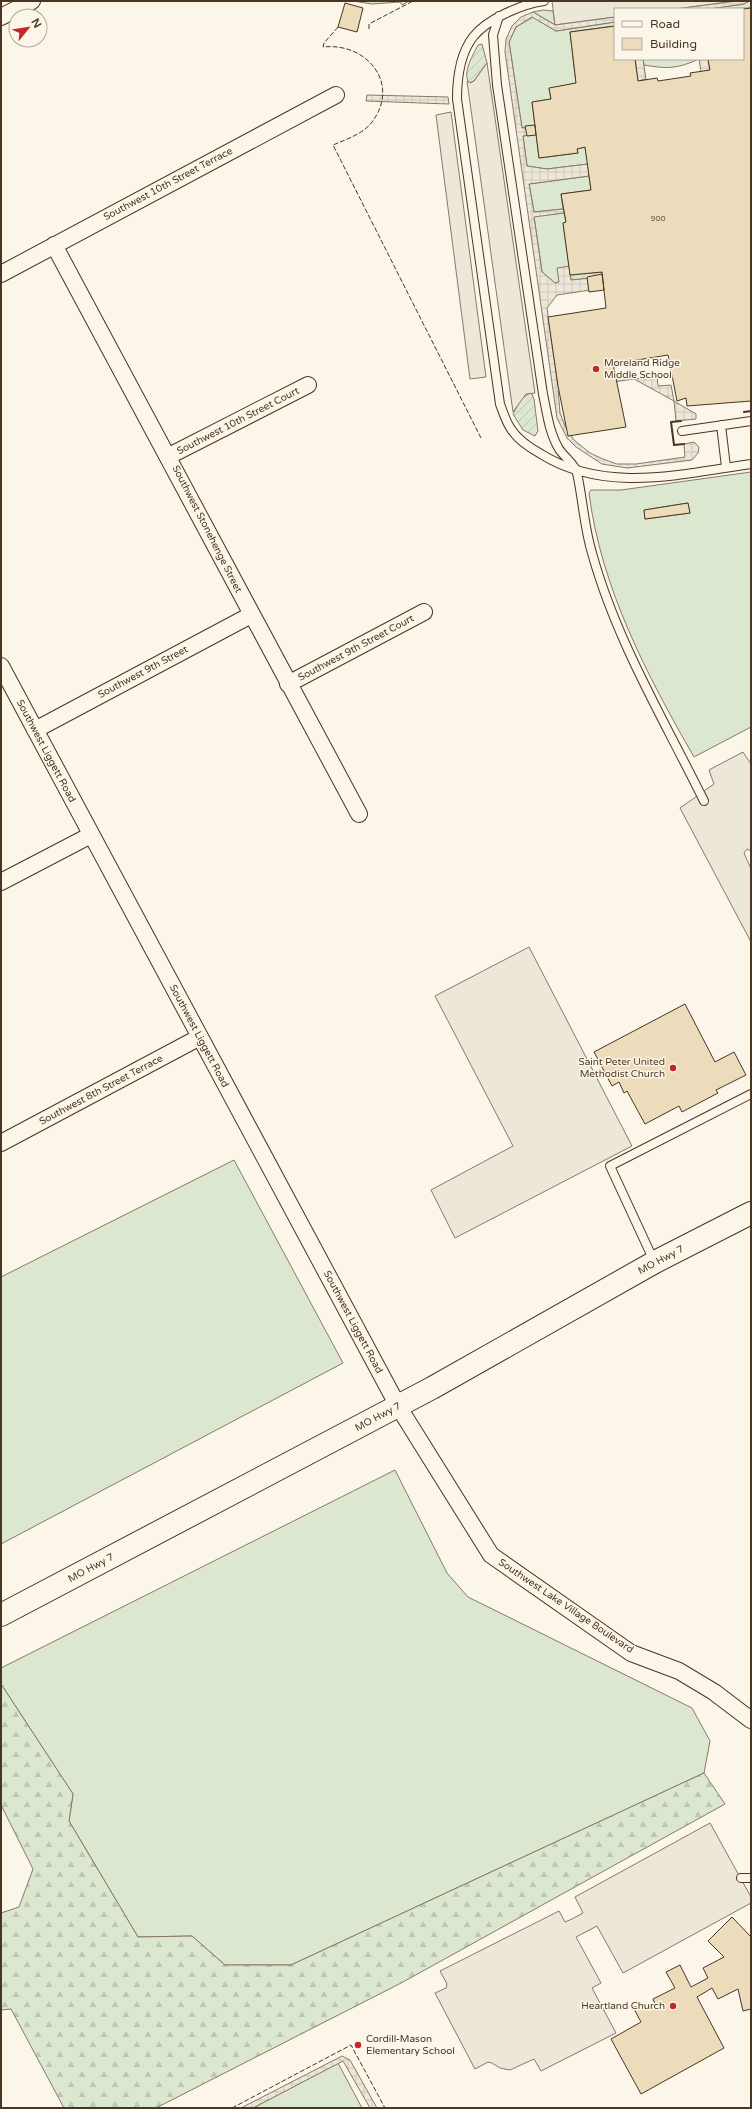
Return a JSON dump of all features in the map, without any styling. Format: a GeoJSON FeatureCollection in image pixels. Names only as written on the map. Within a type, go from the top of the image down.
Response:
{"type":"FeatureCollection","features":[{"type":"Feature","properties":{"kind":"main road","name":"MO Hwy 7"},"geometry":{"type":"LineString","coordinates":[[1,1615],[398,1406],[655,1262],[751,1213]]}},
{"type":"Feature","properties":{"kind":"street"},"geometry":{"type":"LineString","coordinates":[[1,17],[32,1]]}},
{"type":"Feature","properties":{"kind":"street","name":"Southwest 10th Street Terrace"},"geometry":{"type":"LineString","coordinates":[[1,274],[336,95]]}},
{"type":"Feature","properties":{"kind":"street","name":"Southwest Stonehenge Street"},"geometry":{"type":"LineString","coordinates":[[54,245],[169,456],[251,615],[359,814]]}},
{"type":"Feature","properties":{"kind":"street","name":"Southwest 10th Street Court"},"geometry":{"type":"LineString","coordinates":[[169,456],[308,385]]}},
{"type":"Feature","properties":{"kind":"street","name":"Southwest 9th Street Court"},"geometry":{"type":"LineString","coordinates":[[288,684],[424,612]]}},
{"type":"Feature","properties":{"kind":"street","name":"Southwest 9th Street"},"geometry":{"type":"LineString","coordinates":[[35,730],[251,615]]}},
{"type":"Feature","properties":{"kind":"street","name":"Southwest Liggett Road"},"geometry":{"type":"LineString","coordinates":[[1,666],[398,1406]]}},
{"type":"Feature","properties":{"kind":"street"},"geometry":{"type":"LineString","coordinates":[[1,882],[91,835]]}},
{"type":"Feature","properties":{"kind":"street","name":"Southwest 8th Street Terrace"},"geometry":{"type":"LineString","coordinates":[[1,1143],[200,1037]]}},
{"type":"Feature","properties":{"kind":"street","name":"Southwest Lake Village Boulevard"},"geometry":{"type":"LineString","coordinates":[[398,1406],[491,1555],[631,1653],[679,1671],[714,1692],[751,1720]]}},
{"type":"Feature","properties":{"kind":"lane"},"geometry":{"type":"LineString","coordinates":[[544,1],[522,6],[499,16],[473,37],[458,71],[457,99],[500,404],[511,430],[528,446],[555,463],[577,471],[610,478],[646,478],[751,464]]}},
{"type":"Feature","properties":{"kind":"lane"},"geometry":{"type":"LineString","coordinates":[[499,16],[493,35],[497,85],[543,394],[549,425],[559,449],[577,471],[581,506],[591,553],[607,600],[632,658],[704,801]]}},
{"type":"Feature","properties":{"kind":"lane"},"geometry":{"type":"LineString","coordinates":[[682,431],[751,421]]}},
{"type":"Feature","properties":{"kind":"lane"},"geometry":{"type":"LineString","coordinates":[[720,425],[726,467]]}},
{"type":"Feature","properties":{"kind":"lane"},"geometry":{"type":"LineString","coordinates":[[655,1262],[610,1166],[751,1094]]}},
{"type":"Feature","properties":{"kind":"lane"},"geometry":{"type":"LineString","coordinates":[[741,1878],[751,1878]]}},
{"type":"Feature","properties":{"kind":"green space"},"geometry":{"type":"Polygon","coordinates":[[[353,1],[409,1],[402,5],[400,2],[372,4],[353,1]]]}},
{"type":"Feature","properties":{"kind":"green space"},"geometry":{"type":"Polygon","coordinates":[[[751,1],[751,8],[716,8],[744,4],[751,1]]]}},
{"type":"Feature","properties":{"kind":"green space"},"geometry":{"type":"Polygon","coordinates":[[[543,10],[553,11],[555,25],[533,12],[543,10]]]}},
{"type":"Feature","properties":{"kind":"green space"},"geometry":{"type":"Polygon","coordinates":[[[533,17],[556,31],[614,22],[614,26],[570,32],[576,83],[549,89],[551,99],[532,102],[535,126],[522,128],[509,42],[516,27],[533,17]]]}},
{"type":"Feature","properties":{"kind":"green space"},"geometry":{"type":"Polygon","coordinates":[[[482,44],[487,63],[474,81],[469,83],[467,79],[467,69],[478,45],[482,44]]]}},
{"type":"Feature","properties":{"kind":"green space"},"geometry":{"type":"Polygon","coordinates":[[[643,60],[696,60],[684,65],[672,67],[644,65],[643,60]]]}},
{"type":"Feature","properties":{"kind":"green space"},"geometry":{"type":"Polygon","coordinates":[[[536,134],[539,158],[578,153],[577,149],[585,147],[588,164],[547,169],[527,166],[523,136],[536,134]]]}},
{"type":"Feature","properties":{"kind":"green space"},"geometry":{"type":"Polygon","coordinates":[[[589,176],[591,190],[561,194],[563,209],[534,212],[529,184],[589,176]]]}},
{"type":"Feature","properties":{"kind":"green space"},"geometry":{"type":"Polygon","coordinates":[[[564,213],[566,222],[563,223],[569,266],[559,282],[555,283],[542,272],[534,216],[564,213]]]}},
{"type":"Feature","properties":{"kind":"green space"},"geometry":{"type":"Polygon","coordinates":[[[602,272],[602,277],[571,280],[570,275],[602,272]]]}},
{"type":"Feature","properties":{"kind":"green space"},"geometry":{"type":"Polygon","coordinates":[[[531,392],[534,399],[538,431],[535,436],[523,430],[513,414],[521,399],[531,392]]]}},
{"type":"Feature","properties":{"kind":"green space"},"geometry":{"type":"Polygon","coordinates":[[[751,472],[751,727],[694,757],[659,695],[628,630],[604,563],[595,528],[589,493],[591,490],[621,490],[751,472]],[[688,503],[644,510],[645,519],[690,513],[688,503]]]}},
{"type":"Feature","properties":{"kind":"green space"},"geometry":{"type":"Polygon","coordinates":[[[234,1160],[343,1363],[1,1544],[1,1277],[234,1160]]]}},
{"type":"Feature","properties":{"kind":"green space"},"geometry":{"type":"Polygon","coordinates":[[[395,1470],[447,1573],[468,1597],[692,1708],[710,1741],[704,1773],[291,1965],[225,1965],[192,1936],[138,1937],[69,1821],[73,1794],[1,1684],[1,1668],[395,1470]]]}},
{"type":"Feature","properties":{"kind":"green space"},"geometry":{"type":"Polygon","coordinates":[[[1,1684],[73,1794],[69,1821],[138,1937],[192,1936],[225,1965],[291,1965],[704,1773],[725,1804],[403,1982],[156,2108],[64,2108],[11,2009],[1,2010],[1,1913],[19,1907],[33,1869],[1,1805],[1,1684]]]}},
{"type":"Feature","properties":{"kind":"green space"},"geometry":{"type":"Polygon","coordinates":[[[338,2063],[362,2108],[253,2108],[338,2063]]]}},
{"type":"Feature","properties":{"kind":"shaded area"},"geometry":{"type":"Polygon","coordinates":[[[552,1],[736,1],[684,8],[614,8],[614,17],[555,25],[552,1]]]}},
{"type":"Feature","properties":{"kind":"shaded area"},"geometry":{"type":"Polygon","coordinates":[[[736,1],[749,1],[744,4],[716,8],[684,8],[736,1]]]}},
{"type":"Feature","properties":{"kind":"shaded area"},"geometry":{"type":"Polygon","coordinates":[[[533,12],[555,25],[614,17],[614,22],[556,31],[532,17],[516,27],[509,42],[522,128],[535,126],[536,134],[523,136],[527,166],[547,169],[588,164],[589,176],[529,184],[534,212],[563,209],[564,213],[534,217],[542,272],[555,283],[559,282],[557,268],[569,266],[571,280],[602,277],[604,288],[557,295],[547,308],[558,386],[629,376],[634,379],[558,390],[560,413],[565,426],[574,440],[590,453],[617,464],[636,464],[685,457],[684,444],[694,442],[699,447],[698,453],[692,460],[627,468],[602,464],[576,447],[567,438],[557,418],[505,52],[506,39],[512,26],[521,17],[533,12]]]}},
{"type":"Feature","properties":{"kind":"shaded area"},"geometry":{"type":"Polygon","coordinates":[[[635,60],[643,60],[646,79],[638,81],[635,60]]]}},
{"type":"Feature","properties":{"kind":"shaded area"},"geometry":{"type":"Polygon","coordinates":[[[699,60],[708,60],[710,70],[701,72],[699,60]]]}},
{"type":"Feature","properties":{"kind":"shaded area"},"geometry":{"type":"Polygon","coordinates":[[[487,63],[535,393],[526,394],[513,412],[467,81],[470,83],[474,81],[487,63]]]}},
{"type":"Feature","properties":{"kind":"shaded area"},"geometry":{"type":"Polygon","coordinates":[[[367,95],[448,97],[449,104],[366,101],[367,95]]]}},
{"type":"Feature","properties":{"kind":"shaded area"},"geometry":{"type":"Polygon","coordinates":[[[451,112],[486,377],[470,379],[436,115],[451,112]]]}},
{"type":"Feature","properties":{"kind":"shaded area"},"geometry":{"type":"Polygon","coordinates":[[[657,376],[658,386],[671,385],[674,401],[634,379],[657,376]]]}},
{"type":"Feature","properties":{"kind":"shaded area"},"geometry":{"type":"Polygon","coordinates":[[[674,401],[696,414],[696,419],[676,421],[674,401]]]}},
{"type":"Feature","properties":{"kind":"shaded area"},"geometry":{"type":"Polygon","coordinates":[[[743,752],[751,764],[751,851],[747,849],[744,853],[751,869],[751,942],[680,808],[714,784],[709,770],[743,752]]]}},
{"type":"Feature","properties":{"kind":"shaded area"},"geometry":{"type":"Polygon","coordinates":[[[529,947],[632,1146],[455,1238],[431,1190],[513,1146],[435,996],[529,947]]]}},
{"type":"Feature","properties":{"kind":"shaded area"},"geometry":{"type":"Polygon","coordinates":[[[710,1823],[751,1897],[751,1903],[623,1973],[597,1926],[576,1937],[601,1983],[592,1988],[616,2033],[541,2071],[534,2059],[510,2070],[500,2068],[488,2062],[475,2069],[435,1993],[446,1988],[447,1984],[440,1971],[559,1911],[565,1922],[583,1913],[575,1897],[710,1823]]]}},
{"type":"Feature","properties":{"kind":"shaded area"},"geometry":{"type":"Polygon","coordinates":[[[342,2056],[350,2060],[377,2108],[370,2108],[343,2061],[253,2108],[241,2108],[342,2056]]]}},
{"type":"Feature","properties":{"kind":"building"},"geometry":{"type":"Polygon","coordinates":[[[345,3],[363,8],[357,32],[338,27],[345,3]]]}},
{"type":"Feature","properties":{"kind":"building","name":"Moreland Ridge Middle School"},"geometry":{"type":"Polygon","coordinates":[[[751,8],[751,401],[687,406],[686,398],[677,401],[668,355],[613,364],[626,427],[568,436],[558,386],[548,317],[606,308],[602,272],[570,275],[563,223],[566,222],[561,194],[591,190],[585,147],[577,149],[578,153],[539,158],[532,102],[551,99],[549,88],[576,83],[570,32],[614,26],[614,60],[635,60],[638,81],[657,78],[658,81],[691,76],[690,73],[710,70],[708,60],[744,60],[744,9],[751,8]]]}},
{"type":"Feature","properties":{"kind":"building"},"geometry":{"type":"Polygon","coordinates":[[[535,125],[536,135],[527,136],[525,126],[535,125]]]}},
{"type":"Feature","properties":{"kind":"building"},"geometry":{"type":"Polygon","coordinates":[[[602,274],[604,290],[589,292],[587,277],[602,274]]]}},
{"type":"Feature","properties":{"kind":"building"},"geometry":{"type":"Polygon","coordinates":[[[688,503],[690,513],[645,519],[644,510],[688,503]]]}},
{"type":"Feature","properties":{"kind":"building","name":"Saint Peter United Methodist Church"},"geometry":{"type":"Polygon","coordinates":[[[685,1004],[715,1062],[734,1052],[746,1075],[716,1090],[718,1093],[682,1112],[679,1106],[645,1124],[627,1091],[624,1093],[619,1082],[612,1086],[594,1052],[685,1004]]]}},
{"type":"Feature","properties":{"kind":"building","name":"Heartland Church"},"geometry":{"type":"Polygon","coordinates":[[[732,1917],[751,1937],[751,2009],[743,2011],[738,1989],[718,1999],[712,1988],[697,1997],[724,2048],[641,2094],[611,2039],[641,2022],[633,2007],[655,2004],[653,1999],[675,1988],[666,1972],[680,1965],[691,1987],[708,1978],[703,1968],[724,1957],[708,1941],[732,1917]]]}},
{"type":"Feature","properties":{"kind":"fence"},"geometry":{"type":"LineString","coordinates":[[369,29],[369,24],[413,1]]}},
{"type":"Feature","properties":{"kind":"fence"},"geometry":{"type":"LineString","coordinates":[[338,27],[324,43],[323,47],[339,47],[353,51],[365,59],[375,68],[381,80],[383,94],[380,108],[372,122],[364,130],[354,136],[333,145],[481,438]]}},
{"type":"Feature","properties":{"kind":"fence"},"geometry":{"type":"LineString","coordinates":[[232,2108],[351,2045],[385,2108]]}},
{"type":"Feature","properties":{"kind":"wall"},"geometry":{"type":"LineString","coordinates":[[744,412],[751,411]]}},
{"type":"Feature","properties":{"kind":"wall"},"geometry":{"type":"LineString","coordinates":[[681,421],[671,422],[674,445],[684,444]]}},
{"type":"Feature","properties":{"kind":"place","name":"Moreland Ridge Middle School"},"geometry":{"type":"Point","coordinates":[596,369]}},
{"type":"Feature","properties":{"kind":"place","name":"Saint Peter United Methodist Church"},"geometry":{"type":"Point","coordinates":[673,1068]}},
{"type":"Feature","properties":{"kind":"place","name":"Heartland Church"},"geometry":{"type":"Point","coordinates":[673,2006]}},
{"type":"Feature","properties":{"kind":"place","name":"Cordill-Mason Elementary School"},"geometry":{"type":"Point","coordinates":[358,2045]}}]}
